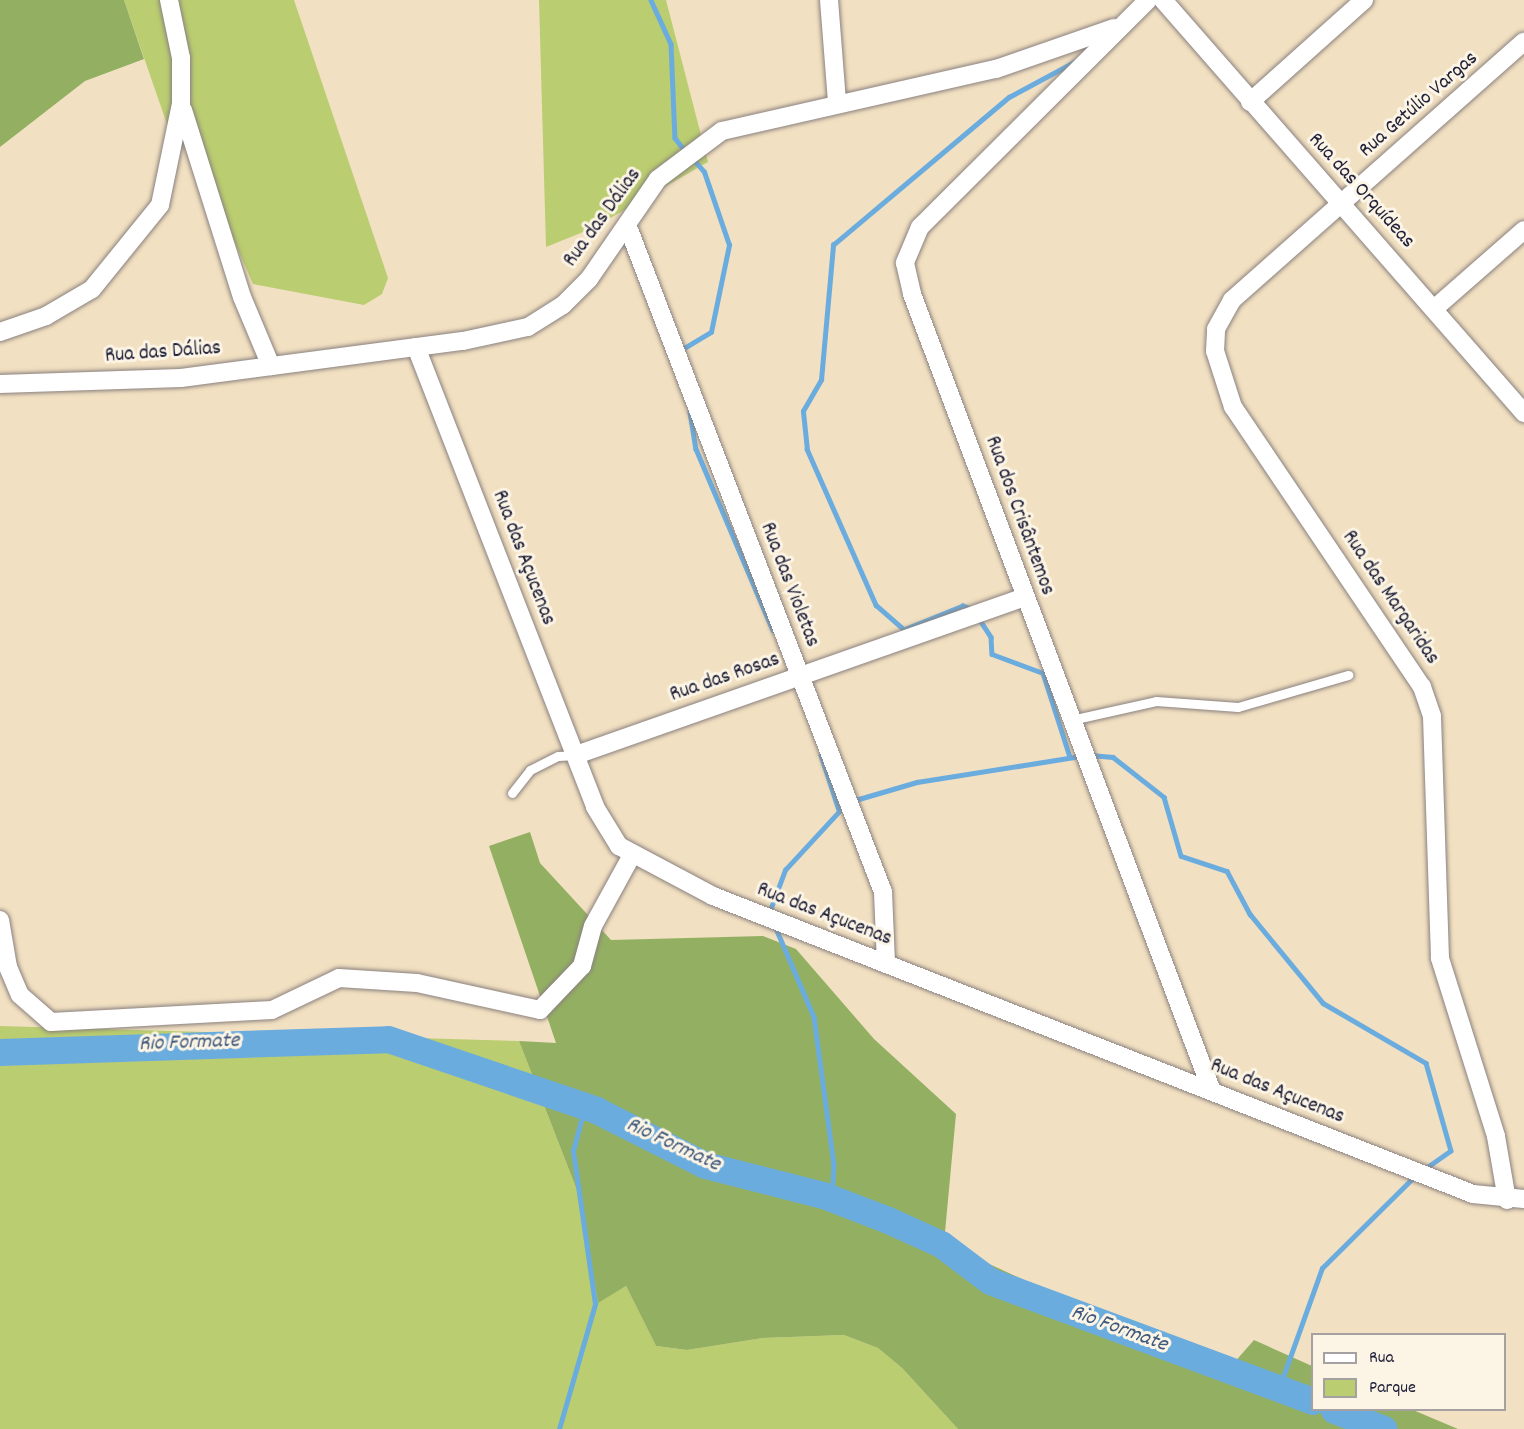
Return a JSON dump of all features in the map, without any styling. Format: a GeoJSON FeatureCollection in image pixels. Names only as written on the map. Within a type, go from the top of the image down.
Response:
{"type":"FeatureCollection","features":[{"type":"Feature","properties":{"kind":"street"},"geometry":{"type":"LineString","coordinates":[[0,332],[46,316],[92,289],[142,234],[168,183],[181,104],[181,58],[169,0]]}},
{"type":"Feature","properties":{"kind":"street"},"geometry":{"type":"LineString","coordinates":[[830,0],[837,102]]}},
{"type":"Feature","properties":{"kind":"street","name":"Rua dos Crisântemos"},"geometry":{"type":"LineString","coordinates":[[1148,0],[920,227],[905,263],[912,294],[1211,1089]]}},
{"type":"Feature","properties":{"kind":"street","name":"Rua das Orquídeas"},"geometry":{"type":"LineString","coordinates":[[1163,0],[1250,102],[1344,202],[1524,413]]}},
{"type":"Feature","properties":{"kind":"street"},"geometry":{"type":"LineString","coordinates":[[1250,102],[1364,0]]}},
{"type":"Feature","properties":{"kind":"street","name":"Rua das Dálias"},"geometry":{"type":"LineString","coordinates":[[0,384],[181,378],[504,334],[547,317],[589,279],[628,227],[658,179],[696,146],[752,121],[996,69],[1124,24]]}},
{"type":"Feature","properties":{"kind":"street","name":"Rua Getúlio Vargas"},"geometry":{"type":"LineString","coordinates":[[1344,202],[1524,42]]}},
{"type":"Feature","properties":{"kind":"street"},"geometry":{"type":"LineString","coordinates":[[181,104],[242,297],[271,366]]}},
{"type":"Feature","properties":{"kind":"street","name":"Rua das Margaridas"},"geometry":{"type":"LineString","coordinates":[[1344,202],[1232,300],[1216,329],[1215,351],[1233,407],[1410,663],[1425,696],[1436,771],[1440,958],[1516,1200]]}},
{"type":"Feature","properties":{"kind":"street","name":"Rua das Violetas"},"geometry":{"type":"LineString","coordinates":[[628,227],[883,892],[886,964]]}},
{"type":"Feature","properties":{"kind":"street"},"geometry":{"type":"LineString","coordinates":[[1434,308],[1524,230]]}},
{"type":"Feature","properties":{"kind":"street","name":"Rua das Açucenas"},"geometry":{"type":"LineString","coordinates":[[416,347],[606,833],[632,855],[713,896],[1211,1089],[1473,1194],[1516,1200]]}},
{"type":"Feature","properties":{"kind":"street","name":"Rua das Rosas"},"geometry":{"type":"LineString","coordinates":[[576,755],[1025,597]]}},
{"type":"Feature","properties":{"kind":"street"},"geometry":{"type":"LineString","coordinates":[[0,920],[8,967],[20,995],[51,1022],[272,1010],[339,978],[417,983],[540,1010],[582,966],[593,926],[632,855]]}},
{"type":"Feature","properties":{"kind":"lane"},"geometry":{"type":"LineString","coordinates":[[1071,720],[1156,701],[1238,707],[1348,675]]}},
{"type":"Feature","properties":{"kind":"lane"},"geometry":{"type":"LineString","coordinates":[[512,793],[530,770],[558,756],[576,755]]}},
{"type":"Feature","properties":{"kind":"green space"},"geometry":{"type":"Polygon","coordinates":[[[0,0],[124,0],[144,59],[85,81],[0,147],[0,0]]]}},
{"type":"Feature","properties":{"kind":"green space"},"geometry":{"type":"Polygon","coordinates":[[[124,0],[294,0],[388,278],[382,294],[364,305],[253,284],[182,122],[168,127],[124,0]]]}},
{"type":"Feature","properties":{"kind":"green space"},"geometry":{"type":"Polygon","coordinates":[[[539,0],[666,0],[708,162],[593,228],[546,247],[539,0]]]}},
{"type":"Feature","properties":{"kind":"green space"},"geometry":{"type":"Polygon","coordinates":[[[530,832],[540,863],[611,940],[763,936],[796,949],[874,1039],[956,1114],[944,1243],[1225,1373],[1254,1340],[1311,1366],[1311,1411],[1415,1411],[1458,1429],[958,1429],[902,1368],[878,1348],[844,1335],[763,1338],[687,1350],[656,1346],[626,1286],[598,1303],[580,1198],[519,1041],[556,1043],[489,846],[530,832]]]}},
{"type":"Feature","properties":{"kind":"green space"},"geometry":{"type":"Polygon","coordinates":[[[0,1026],[519,1041],[580,1198],[598,1302],[626,1286],[656,1346],[687,1350],[763,1338],[844,1335],[878,1348],[902,1368],[958,1429],[0,1429],[0,1026]]]}},
{"type":"Feature","properties":{"kind":"waterway"},"geometry":{"type":"LineString","coordinates":[[651,0],[671,44],[675,138],[686,152]]}},
{"type":"Feature","properties":{"kind":"waterway"},"geometry":{"type":"LineString","coordinates":[[973,610],[963,606],[904,630],[876,606],[807,450],[803,411],[821,380],[833,245],[1009,97],[1076,61]]}},
{"type":"Feature","properties":{"kind":"waterway"},"geometry":{"type":"LineString","coordinates":[[681,350],[711,332],[729,245],[704,172],[692,158]]}},
{"type":"Feature","properties":{"kind":"waterway"},"geometry":{"type":"LineString","coordinates":[[690,412],[696,449],[773,630]]}},
{"type":"Feature","properties":{"kind":"waterway"},"geometry":{"type":"LineString","coordinates":[[978,617],[991,637],[992,654],[1043,673],[1070,757]]}},
{"type":"Feature","properties":{"kind":"waterway"},"geometry":{"type":"LineString","coordinates":[[821,755],[839,810]]}},
{"type":"Feature","properties":{"kind":"waterway"},"geometry":{"type":"LineString","coordinates":[[1090,755],[1113,757],[1164,797],[1181,856],[1227,871],[1250,914],[1323,1003],[1426,1063],[1451,1151],[1425,1169]]}},
{"type":"Feature","properties":{"kind":"waterway"},"geometry":{"type":"LineString","coordinates":[[852,801],[917,782],[1082,756]]}},
{"type":"Feature","properties":{"kind":"waterway"},"geometry":{"type":"LineString","coordinates":[[769,913],[785,870],[845,805]]}},
{"type":"Feature","properties":{"kind":"waterway"},"geometry":{"type":"LineString","coordinates":[[775,926],[814,1017],[834,1164],[832,1198]]}},
{"type":"Feature","properties":{"kind":"waterway","name":"Rio Formate"},"geometry":{"type":"LineString","coordinates":[[0,1052],[388,1039],[596,1110],[705,1165],[823,1195],[888,1220],[941,1244],[990,1281],[1311,1401]]}},
{"type":"Feature","properties":{"kind":"waterway"},"geometry":{"type":"LineString","coordinates":[[559,1429],[595,1304],[573,1151],[585,1106]]}},
{"type":"Feature","properties":{"kind":"waterway"},"geometry":{"type":"LineString","coordinates":[[1279,1388],[1322,1268],[1414,1177]]}},
{"type":"Feature","properties":{"kind":"waterway","name":"Rio Formate"},"geometry":{"type":"LineString","coordinates":[[1337,1411],[1384,1429]]}}]}
